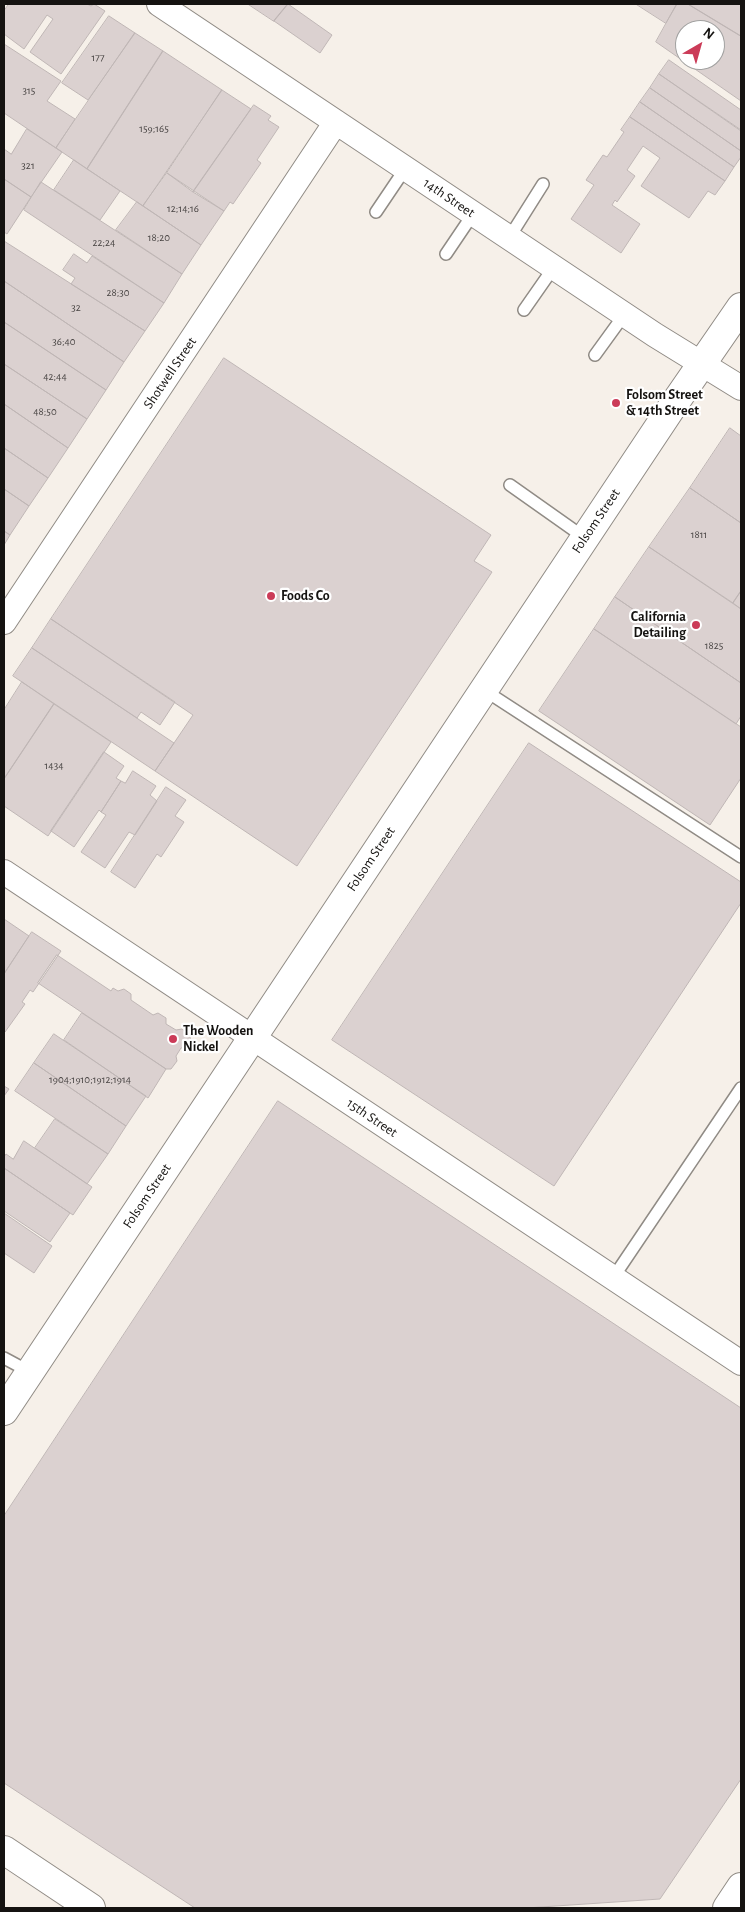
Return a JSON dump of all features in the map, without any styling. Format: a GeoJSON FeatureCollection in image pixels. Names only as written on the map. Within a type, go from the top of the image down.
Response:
{"type":"FeatureCollection","features":[{"type":"Feature","properties":{"kind":"street","name":"14th Street"},"geometry":{"type":"LineString","coordinates":[[159,4],[624,315],[741,388]]}},
{"type":"Feature","properties":{"kind":"street","name":"Shotwell Street"},"geometry":{"type":"LineString","coordinates":[[4,622],[336,122]]}},
{"type":"Feature","properties":{"kind":"street","name":"Folsom Street"},"geometry":{"type":"LineString","coordinates":[[4,1411],[701,364],[741,307]]}},
{"type":"Feature","properties":{"kind":"street","name":"15th Street"},"geometry":{"type":"LineString","coordinates":[[4,872],[741,1363]]}},
{"type":"Feature","properties":{"kind":"street"},"geometry":{"type":"LineString","coordinates":[[4,1850],[91,1908]]}},
{"type":"Feature","properties":{"kind":"street"},"geometry":{"type":"LineString","coordinates":[[727,1908],[741,1887]]}},
{"type":"Feature","properties":{"kind":"lane"},"geometry":{"type":"LineString","coordinates":[[376,212],[405,169]]}},
{"type":"Feature","properties":{"kind":"lane"},"geometry":{"type":"LineString","coordinates":[[509,238],[543,184]]}},
{"type":"Feature","properties":{"kind":"lane"},"geometry":{"type":"LineString","coordinates":[[446,254],[473,214]]}},
{"type":"Feature","properties":{"kind":"lane"},"geometry":{"type":"LineString","coordinates":[[524,310],[554,268]]}},
{"type":"Feature","properties":{"kind":"lane"},"geometry":{"type":"LineString","coordinates":[[595,355],[624,315]]}},
{"type":"Feature","properties":{"kind":"lane"},"geometry":{"type":"LineString","coordinates":[[510,485],[585,538]]}},
{"type":"Feature","properties":{"kind":"lane"},"geometry":{"type":"LineString","coordinates":[[484,690],[741,857]]}},
{"type":"Feature","properties":{"kind":"lane"},"geometry":{"type":"LineString","coordinates":[[613,1278],[741,1088]]}},
{"type":"Feature","properties":{"kind":"lane"},"geometry":{"type":"LineString","coordinates":[[4,1358],[30,1372]]}},
{"type":"Feature","properties":{"kind":"building"},"geometry":{"type":"Polygon","coordinates":[[[9,4],[87,4],[91,6],[94,4],[105,11],[61,74],[30,52],[53,19],[47,15],[24,49],[4,34],[4,11],[9,4]]]}},
{"type":"Feature","properties":{"kind":"building"},"geometry":{"type":"Polygon","coordinates":[[[248,4],[288,4],[274,21],[248,4]]]}},
{"type":"Feature","properties":{"kind":"building"},"geometry":{"type":"Polygon","coordinates":[[[288,4],[332,35],[320,53],[274,21],[288,4]]]}},
{"type":"Feature","properties":{"kind":"building"},"geometry":{"type":"Polygon","coordinates":[[[636,4],[677,4],[666,23],[636,4]]]}},
{"type":"Feature","properties":{"kind":"building"},"geometry":{"type":"Polygon","coordinates":[[[677,4],[688,4],[714,20],[675,20],[675,55],[656,42],[677,4]]]}},
{"type":"Feature","properties":{"kind":"building"},"geometry":{"type":"Polygon","coordinates":[[[688,4],[741,4],[741,36],[725,26],[725,20],[714,20],[688,4]]]}},
{"type":"Feature","properties":{"kind":"building"},"geometry":{"type":"Polygon","coordinates":[[[109,16],[135,33],[88,100],[62,83],[109,16]]]}},
{"type":"Feature","properties":{"kind":"building"},"geometry":{"type":"Polygon","coordinates":[[[725,26],[741,36],[741,101],[696,70],[725,70],[725,26]]]}},
{"type":"Feature","properties":{"kind":"building"},"geometry":{"type":"Polygon","coordinates":[[[135,33],[163,51],[87,169],[56,148],[135,33]]]}},
{"type":"Feature","properties":{"kind":"building"},"geometry":{"type":"Polygon","coordinates":[[[4,44],[61,81],[47,101],[75,119],[56,148],[4,113],[4,44]]]}},
{"type":"Feature","properties":{"kind":"building"},"geometry":{"type":"Polygon","coordinates":[[[163,51],[222,90],[143,206],[87,169],[163,51]]]}},
{"type":"Feature","properties":{"kind":"building"},"geometry":{"type":"Polygon","coordinates":[[[669,60],[675,64],[675,70],[683,70],[741,110],[741,130],[659,74],[669,60]]]}},
{"type":"Feature","properties":{"kind":"building"},"geometry":{"type":"Polygon","coordinates":[[[659,74],[741,131],[741,151],[650,88],[659,74]]]}},
{"type":"Feature","properties":{"kind":"building"},"geometry":{"type":"Polygon","coordinates":[[[650,88],[741,151],[741,157],[734,167],[640,102],[650,88]]]}},
{"type":"Feature","properties":{"kind":"building"},"geometry":{"type":"Polygon","coordinates":[[[222,90],[251,109],[193,192],[167,173],[222,90]]]}},
{"type":"Feature","properties":{"kind":"building"},"geometry":{"type":"Polygon","coordinates":[[[640,102],[734,167],[725,181],[630,117],[640,102]]]}},
{"type":"Feature","properties":{"kind":"building"},"geometry":{"type":"Polygon","coordinates":[[[254,105],[271,116],[268,120],[279,127],[257,160],[261,163],[233,204],[230,202],[224,211],[193,192],[254,105]]]}},
{"type":"Feature","properties":{"kind":"building"},"geometry":{"type":"Polygon","coordinates":[[[630,117],[725,181],[715,195],[708,191],[689,218],[641,186],[660,158],[643,146],[627,170],[635,176],[617,202],[615,200],[612,205],[640,224],[621,253],[571,219],[594,185],[586,180],[603,155],[607,157],[624,132],[621,130],[630,117]]]}},
{"type":"Feature","properties":{"kind":"building"},"geometry":{"type":"Polygon","coordinates":[[[27,129],[62,152],[31,197],[4,179],[4,149],[11,154],[27,129]]]}},
{"type":"Feature","properties":{"kind":"building"},"geometry":{"type":"Polygon","coordinates":[[[74,160],[120,191],[100,220],[54,190],[74,160]]]}},
{"type":"Feature","properties":{"kind":"building"},"geometry":{"type":"Polygon","coordinates":[[[167,173],[224,211],[201,245],[143,206],[167,173]]]}},
{"type":"Feature","properties":{"kind":"building"},"geometry":{"type":"Polygon","coordinates":[[[4,179],[31,197],[7,234],[4,232],[4,179]]]}},
{"type":"Feature","properties":{"kind":"building"},"geometry":{"type":"Polygon","coordinates":[[[41,182],[182,274],[164,303],[24,210],[41,182]]]}},
{"type":"Feature","properties":{"kind":"building"},"geometry":{"type":"Polygon","coordinates":[[[137,202],[201,245],[182,274],[116,230],[137,202]]]}},
{"type":"Feature","properties":{"kind":"building"},"geometry":{"type":"Polygon","coordinates":[[[4,241],[145,331],[124,362],[4,281],[4,241]]]}},
{"type":"Feature","properties":{"kind":"building"},"geometry":{"type":"Polygon","coordinates":[[[74,254],[87,263],[92,256],[164,303],[145,331],[71,284],[75,278],[63,270],[74,254]]]}},
{"type":"Feature","properties":{"kind":"building"},"geometry":{"type":"Polygon","coordinates":[[[4,281],[124,362],[106,390],[4,322],[4,281]]]}},
{"type":"Feature","properties":{"kind":"building"},"geometry":{"type":"Polygon","coordinates":[[[4,322],[106,390],[87,419],[4,364],[4,322]]]}},
{"type":"Feature","properties":{"kind":"building","name":"Foods Co"},"geometry":{"type":"Polygon","coordinates":[[[224,358],[491,535],[474,561],[492,572],[297,866],[155,771],[193,715],[51,619],[224,358]]]}},
{"type":"Feature","properties":{"kind":"building"},"geometry":{"type":"Polygon","coordinates":[[[4,364],[87,419],[68,448],[4,404],[4,364]]]}},
{"type":"Feature","properties":{"kind":"building"},"geometry":{"type":"Polygon","coordinates":[[[4,404],[68,448],[48,478],[4,448],[4,404]]]}},
{"type":"Feature","properties":{"kind":"building"},"geometry":{"type":"Polygon","coordinates":[[[730,428],[741,436],[741,523],[690,488],[730,428]]]}},
{"type":"Feature","properties":{"kind":"building"},"geometry":{"type":"Polygon","coordinates":[[[4,448],[48,478],[29,506],[4,489],[4,448]]]}},
{"type":"Feature","properties":{"kind":"building"},"geometry":{"type":"Polygon","coordinates":[[[690,488],[741,523],[741,591],[733,603],[649,547],[690,488]]]}},
{"type":"Feature","properties":{"kind":"building"},"geometry":{"type":"Polygon","coordinates":[[[4,489],[29,506],[10,535],[4,531],[4,489]]]}},
{"type":"Feature","properties":{"kind":"building"},"geometry":{"type":"Polygon","coordinates":[[[4,531],[10,535],[4,545],[4,531]]]}},
{"type":"Feature","properties":{"kind":"building"},"geometry":{"type":"Polygon","coordinates":[[[649,547],[741,609],[741,683],[615,597],[649,547]]]}},
{"type":"Feature","properties":{"kind":"building"},"geometry":{"type":"Polygon","coordinates":[[[741,591],[741,609],[733,603],[741,591]]]}},
{"type":"Feature","properties":{"kind":"building"},"geometry":{"type":"Polygon","coordinates":[[[615,597],[741,683],[741,716],[736,724],[594,629],[615,597]]]}},
{"type":"Feature","properties":{"kind":"building"},"geometry":{"type":"Polygon","coordinates":[[[51,619],[175,702],[160,725],[141,712],[137,718],[32,648],[51,619]]]}},
{"type":"Feature","properties":{"kind":"building"},"geometry":{"type":"Polygon","coordinates":[[[594,629],[741,727],[741,778],[710,825],[539,711],[594,629]]]}},
{"type":"Feature","properties":{"kind":"building"},"geometry":{"type":"Polygon","coordinates":[[[32,648],[174,743],[155,771],[13,676],[32,648]]]}},
{"type":"Feature","properties":{"kind":"building"},"geometry":{"type":"Polygon","coordinates":[[[22,682],[54,704],[4,779],[4,710],[22,682]]]}},
{"type":"Feature","properties":{"kind":"building"},"geometry":{"type":"Polygon","coordinates":[[[54,704],[111,742],[48,836],[4,806],[4,779],[54,704]]]}},
{"type":"Feature","properties":{"kind":"building"},"geometry":{"type":"Polygon","coordinates":[[[529,743],[741,882],[741,903],[554,1186],[332,1040],[529,743]]]}},
{"type":"Feature","properties":{"kind":"building"},"geometry":{"type":"Polygon","coordinates":[[[104,752],[124,766],[116,778],[121,781],[101,812],[99,810],[74,847],[51,831],[104,752]]]}},
{"type":"Feature","properties":{"kind":"building"},"geometry":{"type":"Polygon","coordinates":[[[133,771],[156,786],[150,795],[157,801],[135,835],[129,832],[105,868],[81,852],[106,815],[101,812],[121,781],[125,783],[133,771]]]}},
{"type":"Feature","properties":{"kind":"building"},"geometry":{"type":"Polygon","coordinates":[[[166,787],[186,800],[175,816],[184,822],[161,857],[157,854],[135,888],[111,872],[166,787]]]}},
{"type":"Feature","properties":{"kind":"building"},"geometry":{"type":"Polygon","coordinates":[[[4,919],[29,936],[4,974],[4,919]]]}},
{"type":"Feature","properties":{"kind":"building"},"geometry":{"type":"Polygon","coordinates":[[[32,932],[61,951],[33,992],[30,990],[22,1002],[25,1004],[5,1032],[4,974],[32,932]]]}},
{"type":"Feature","properties":{"kind":"building"},"geometry":{"type":"Polygon","coordinates":[[[57,955],[111,991],[113,988],[118,991],[124,989],[131,994],[131,1000],[153,1015],[158,1013],[166,1018],[166,1024],[176,1030],[182,1029],[189,1034],[191,1040],[186,1047],[181,1048],[176,1056],[177,1061],[171,1069],[166,1069],[38,983],[57,955]]]}},
{"type":"Feature","properties":{"kind":"building"},"geometry":{"type":"Polygon","coordinates":[[[82,1013],[166,1069],[148,1098],[64,1040],[82,1013]]]}},
{"type":"Feature","properties":{"kind":"building"},"geometry":{"type":"Polygon","coordinates":[[[54,1034],[146,1096],[126,1126],[34,1063],[54,1034]]]}},
{"type":"Feature","properties":{"kind":"building"},"geometry":{"type":"Polygon","coordinates":[[[34,1063],[126,1126],[108,1154],[15,1091],[34,1063]]]}},
{"type":"Feature","properties":{"kind":"building"},"geometry":{"type":"Polygon","coordinates":[[[4,1086],[9,1089],[4,1096],[4,1086]]]}},
{"type":"Feature","properties":{"kind":"building"},"geometry":{"type":"Polygon","coordinates":[[[278,1101],[741,1408],[741,1779],[660,1899],[526,1908],[195,1908],[4,1783],[4,1516],[278,1101]]]}},
{"type":"Feature","properties":{"kind":"building"},"geometry":{"type":"Polygon","coordinates":[[[55,1119],[108,1154],[87,1184],[35,1148],[55,1119]]]}},
{"type":"Feature","properties":{"kind":"building"},"geometry":{"type":"Polygon","coordinates":[[[24,1141],[92,1187],[73,1215],[4,1168],[4,1157],[6,1154],[13,1159],[24,1141]]]}},
{"type":"Feature","properties":{"kind":"building"},"geometry":{"type":"Polygon","coordinates":[[[4,1168],[70,1213],[50,1242],[4,1211],[4,1168]]]}},
{"type":"Feature","properties":{"kind":"building"},"geometry":{"type":"Polygon","coordinates":[[[4,1213],[52,1246],[34,1273],[4,1253],[4,1213]]]}},
{"type":"Feature","properties":{"kind":"place","name":"Folsom Street & 14th Street"},"geometry":{"type":"Point","coordinates":[616,403]}},
{"type":"Feature","properties":{"kind":"place","name":"Foods Co"},"geometry":{"type":"Point","coordinates":[271,596]}},
{"type":"Feature","properties":{"kind":"place","name":"California Detailing"},"geometry":{"type":"Point","coordinates":[696,625]}},
{"type":"Feature","properties":{"kind":"place","name":"The Wooden Nickel"},"geometry":{"type":"Point","coordinates":[173,1039]}}]}
